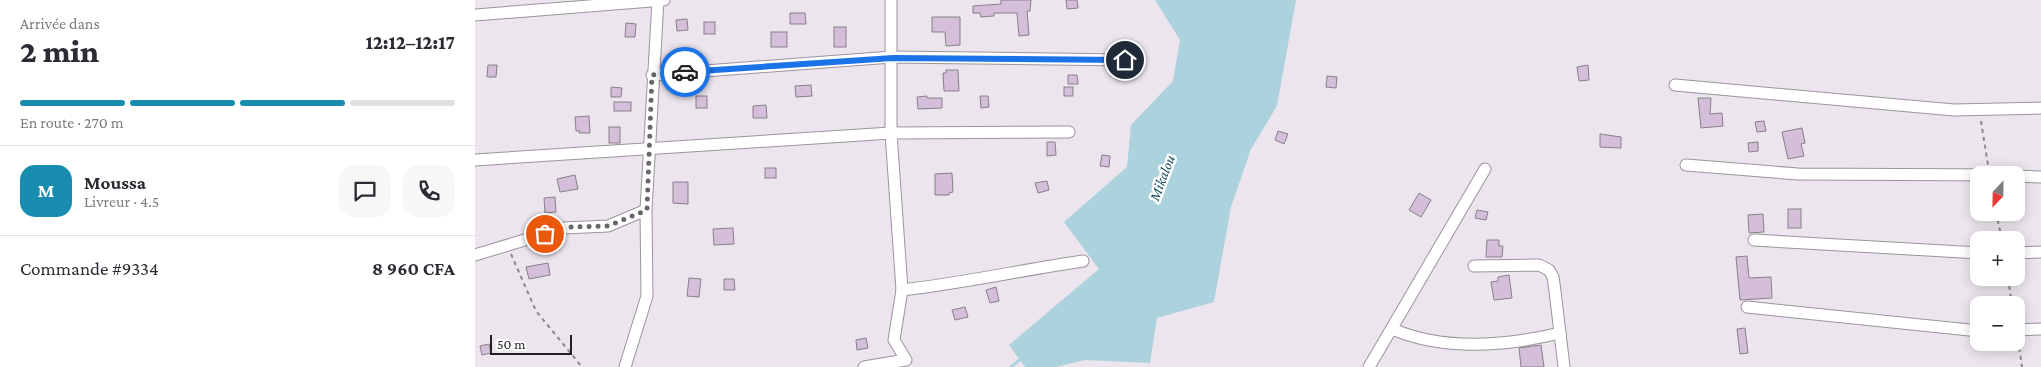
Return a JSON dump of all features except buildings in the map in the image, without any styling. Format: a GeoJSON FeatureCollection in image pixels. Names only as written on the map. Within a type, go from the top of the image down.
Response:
{"type":"FeatureCollection","features":[{"type":"Feature","properties":{"kind":"street"},"geometry":{"type":"LineString","coordinates":[[625,367],[647,296],[649,148],[658,0]]}},
{"type":"Feature","properties":{"kind":"street"},"geometry":{"type":"LineString","coordinates":[[475,15],[666,0]]}},
{"type":"Feature","properties":{"kind":"street"},"geometry":{"type":"LineString","coordinates":[[864,367],[907,360],[894,340],[902,290],[891,133],[893,58],[891,0]]}},
{"type":"Feature","properties":{"kind":"street"},"geometry":{"type":"LineString","coordinates":[[652,75],[893,58],[1125,60]]}},
{"type":"Feature","properties":{"kind":"street"},"geometry":{"type":"LineString","coordinates":[[1675,85],[1954,110],[2041,108]]}},
{"type":"Feature","properties":{"kind":"street"},"geometry":{"type":"LineString","coordinates":[[475,160],[891,133],[1069,132]]}},
{"type":"Feature","properties":{"kind":"street"},"geometry":{"type":"LineString","coordinates":[[1686,165],[1799,174],[1970,174]]}},
{"type":"Feature","properties":{"kind":"street"},"geometry":{"type":"LineString","coordinates":[[1369,367],[1485,169]]}},
{"type":"Feature","properties":{"kind":"street"},"geometry":{"type":"LineString","coordinates":[[2025,176],[2041,177]]}},
{"type":"Feature","properties":{"kind":"street"},"geometry":{"type":"LineString","coordinates":[[475,254],[565,228],[608,226],[647,210]]}},
{"type":"Feature","properties":{"kind":"street"},"geometry":{"type":"LineString","coordinates":[[1754,240],[1970,252]]}},
{"type":"Feature","properties":{"kind":"street"},"geometry":{"type":"LineString","coordinates":[[2025,253],[2041,252]]}},
{"type":"Feature","properties":{"kind":"street"},"geometry":{"type":"LineString","coordinates":[[902,290],[955,284],[996,274],[1083,261]]}},
{"type":"Feature","properties":{"kind":"street"},"geometry":{"type":"LineString","coordinates":[[1474,266],[1539,265],[1549,270],[1555,291],[1564,367]]}},
{"type":"Feature","properties":{"kind":"street"},"geometry":{"type":"LineString","coordinates":[[1747,307],[1970,330]]}},
{"type":"Feature","properties":{"kind":"street"},"geometry":{"type":"LineString","coordinates":[[1391,329],[1415,339],[1481,343],[1528,340],[1560,333]]}},
{"type":"Feature","properties":{"kind":"street"},"geometry":{"type":"LineString","coordinates":[[2025,330],[2041,329]]}},
{"type":"Feature","properties":{"kind":"path"},"geometry":{"type":"LineString","coordinates":[[1979,110],[1988,166]]}},
{"type":"Feature","properties":{"kind":"path"},"geometry":{"type":"LineString","coordinates":[[508,245],[536,311],[582,367]]}},
{"type":"Feature","properties":{"kind":"path"},"geometry":{"type":"LineString","coordinates":[[2019,351],[2022,367]]}},
{"type":"Feature","properties":{"kind":"water","name":"Mikalou"},"geometry":{"type":"Polygon","coordinates":[[[1155,0],[1296,0],[1277,106],[1251,149],[1231,207],[1214,302],[1157,318],[1150,363],[1085,360],[1056,367],[1025,367],[1009,345],[1099,269],[1064,222],[1127,167],[1131,125],[1173,81],[1180,40],[1155,0]]]}},
{"type":"Feature","properties":{"kind":"waterway"},"geometry":{"type":"LineString","coordinates":[[1011,367],[1022,358]]}},
{"type":"Feature","properties":{"kind":"way so far"},"geometry":{"type":"LineString","coordinates":[[545,234],[571,227],[608,226],[647,210],[652,75],[685,72]]}},
{"type":"Feature","properties":{"kind":"route"},"geometry":{"type":"LineString","coordinates":[[685,72],[795,63],[893,58],[1125,60]]}}]}
